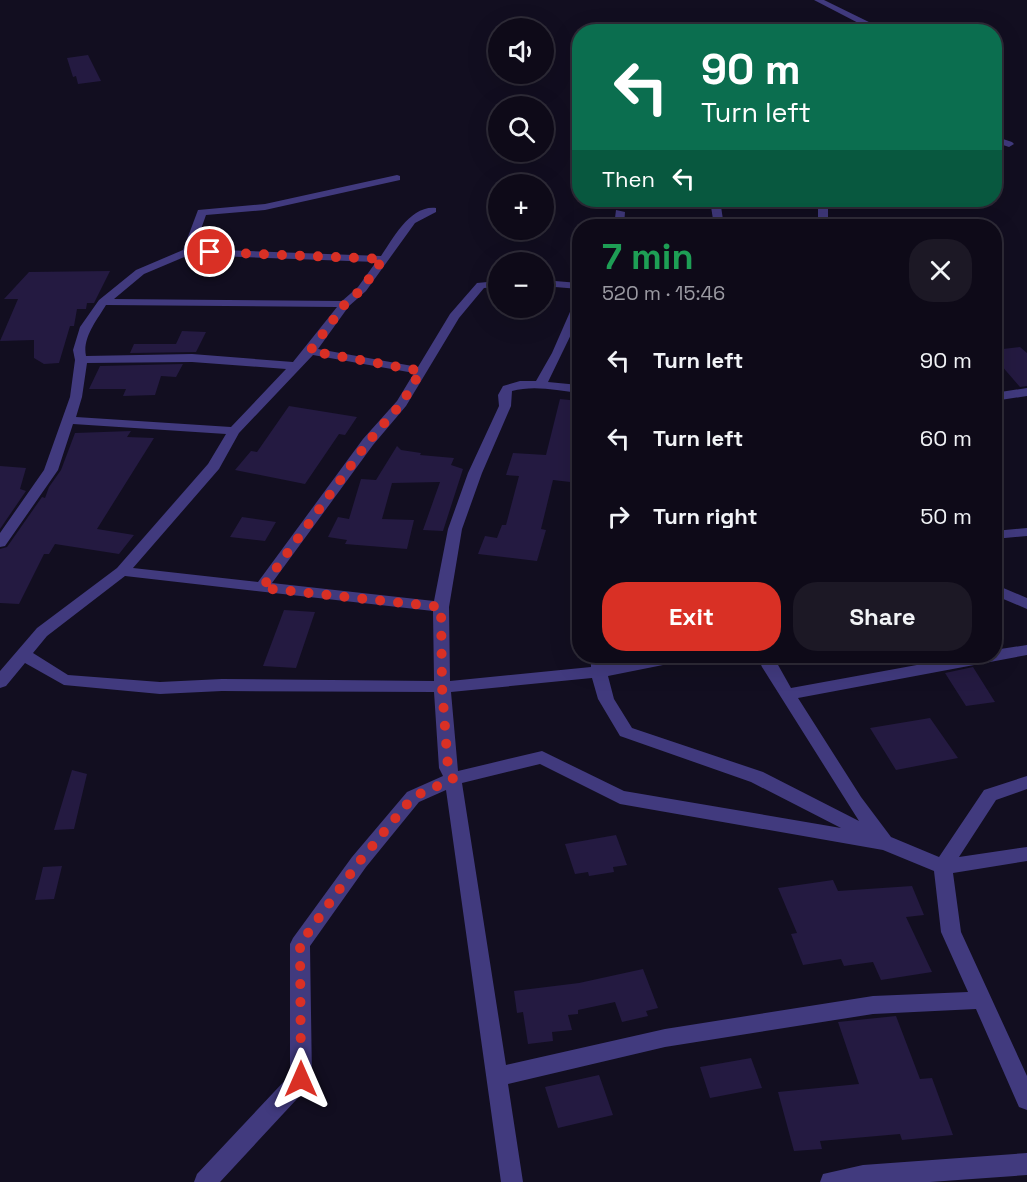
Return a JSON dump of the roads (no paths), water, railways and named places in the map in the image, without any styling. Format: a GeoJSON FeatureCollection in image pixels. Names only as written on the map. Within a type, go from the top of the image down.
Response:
{"type":"FeatureCollection","features":[{"type":"Feature","properties":{"kind":"street"},"geometry":{"type":"LineString","coordinates":[[818,0],[867,24]]}},
{"type":"Feature","properties":{"kind":"street"},"geometry":{"type":"LineString","coordinates":[[1002,142],[1009,144]]}},
{"type":"Feature","properties":{"kind":"street"},"geometry":{"type":"LineString","coordinates":[[188,252],[202,212],[265,207],[397,178]]}},
{"type":"Feature","properties":{"kind":"street"},"geometry":{"type":"LineString","coordinates":[[0,682],[42,632],[122,572],[214,466],[234,431],[293,366],[310,351],[345,304],[362,289],[411,221],[432,210]]}},
{"type":"Feature","properties":{"kind":"street"},"geometry":{"type":"LineString","coordinates":[[620,213],[620,219]]}},
{"type":"Feature","properties":{"kind":"street"},"geometry":{"type":"LineString","coordinates":[[0,543],[51,470],[76,397],[81,360],[79,350],[86,327],[103,302],[140,272],[188,252],[383,259]]}},
{"type":"Feature","properties":{"kind":"street"},"geometry":{"type":"LineString","coordinates":[[554,284],[572,285]]}},
{"type":"Feature","properties":{"kind":"street"},"geometry":{"type":"LineString","coordinates":[[262,588],[368,442],[402,403],[454,316],[481,285],[488,285]]}},
{"type":"Feature","properties":{"kind":"street"},"geometry":{"type":"LineString","coordinates":[[103,302],[345,304]]}},
{"type":"Feature","properties":{"kind":"street"},"geometry":{"type":"LineString","coordinates":[[540,385],[572,321]]}},
{"type":"Feature","properties":{"kind":"street"},"geometry":{"type":"LineString","coordinates":[[310,351],[421,371]]}},
{"type":"Feature","properties":{"kind":"street"},"geometry":{"type":"LineString","coordinates":[[81,360],[192,358],[293,366]]}},
{"type":"Feature","properties":{"kind":"street"},"geometry":{"type":"LineString","coordinates":[[512,1182],[453,779],[448,768],[442,687],[441,607],[455,529],[475,473],[505,406],[504,395],[507,389],[520,385],[572,388]]}},
{"type":"Feature","properties":{"kind":"street"},"geometry":{"type":"LineString","coordinates":[[1002,396],[1027,392]]}},
{"type":"Feature","properties":{"kind":"street"},"geometry":{"type":"LineString","coordinates":[[70,420],[234,431]]}},
{"type":"Feature","properties":{"kind":"street"},"geometry":{"type":"LineString","coordinates":[[1002,534],[1027,532]]}},
{"type":"Feature","properties":{"kind":"street"},"geometry":{"type":"LineString","coordinates":[[122,572],[441,607]]}},
{"type":"Feature","properties":{"kind":"street"},"geometry":{"type":"LineString","coordinates":[[1002,593],[1027,604]]}},
{"type":"Feature","properties":{"kind":"street"},"geometry":{"type":"LineString","coordinates":[[1002,654],[1027,650]]}},
{"type":"Feature","properties":{"kind":"street"},"geometry":{"type":"LineString","coordinates":[[23,654],[64,680],[160,688],[222,685],[442,687],[599,664],[606,699],[626,732],[757,777],[886,843],[943,867],[1027,854]]}},
{"type":"Feature","properties":{"kind":"street"},"geometry":{"type":"LineString","coordinates":[[768,663],[855,802],[886,843]]}},
{"type":"Feature","properties":{"kind":"street"},"geometry":{"type":"LineString","coordinates":[[788,694],[951,663]]}},
{"type":"Feature","properties":{"kind":"street"},"geometry":{"type":"LineString","coordinates":[[206,1182],[301,1079],[300,944],[359,862],[413,797],[453,779],[542,757],[620,797],[886,843]]}},
{"type":"Feature","properties":{"kind":"street"},"geometry":{"type":"LineString","coordinates":[[1027,782],[990,795],[943,867],[951,932],[1027,1100]]}},
{"type":"Feature","properties":{"kind":"street"},"geometry":{"type":"LineString","coordinates":[[496,1077],[665,1038],[873,1005],[981,1000]]}},
{"type":"Feature","properties":{"kind":"street"},"geometry":{"type":"LineString","coordinates":[[831,1182],[1027,1164]]}}]}
